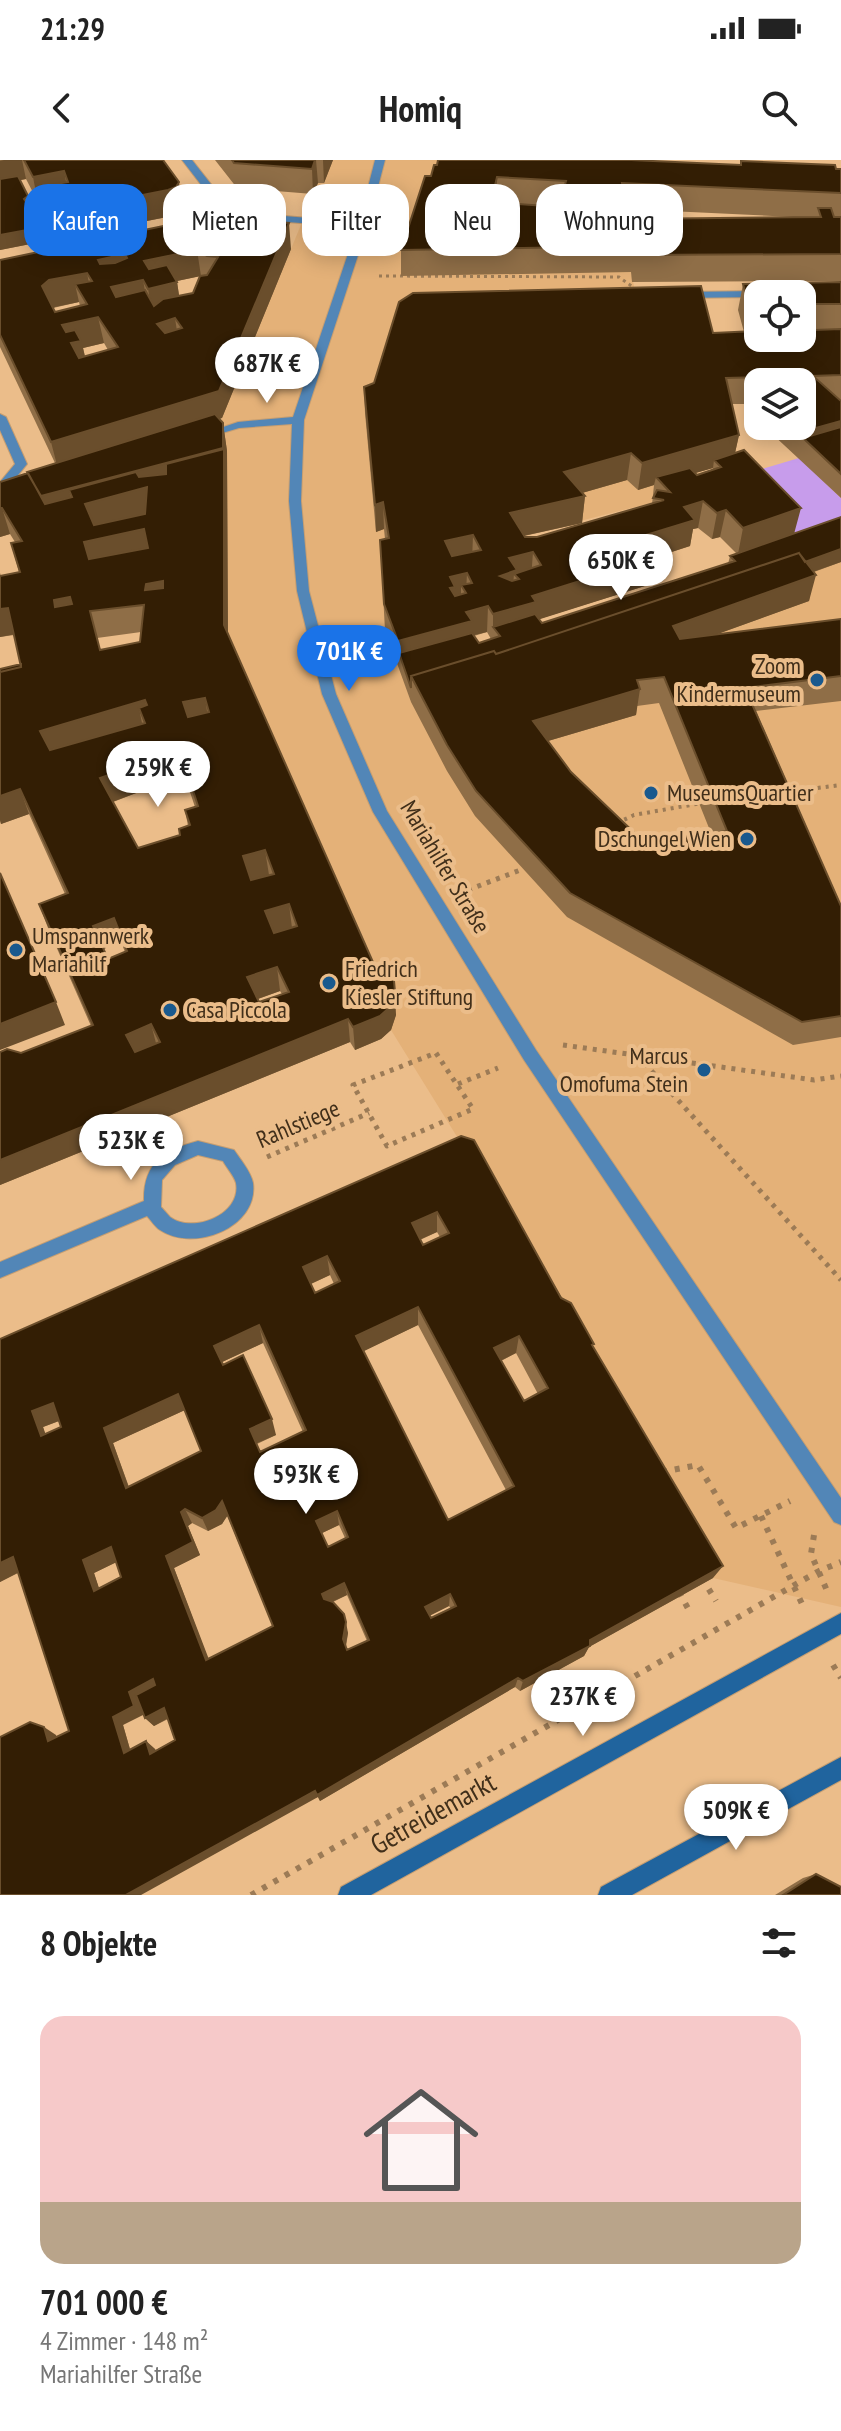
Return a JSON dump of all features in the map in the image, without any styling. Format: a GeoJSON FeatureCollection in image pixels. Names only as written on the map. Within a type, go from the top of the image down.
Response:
{"type":"FeatureCollection","features":[{"type":"Feature","properties":{"kind":"main road","name":"Getreidemarkt"},"geometry":{"type":"LineString","coordinates":[[349,1895],[841,1623]]}},
{"type":"Feature","properties":{"kind":"main road"},"geometry":{"type":"LineString","coordinates":[[609,1895],[841,1768]]}},
{"type":"Feature","properties":{"kind":"street"},"geometry":{"type":"LineString","coordinates":[[187,160],[206,184]]}},
{"type":"Feature","properties":{"kind":"street","name":"Mariahilfer Straße"},"geometry":{"type":"LineString","coordinates":[[374,184],[380,160]]}},
{"type":"Feature","properties":{"kind":"street","name":"Mariahilfer Straße"},"geometry":{"type":"LineString","coordinates":[[351,256],[298,420],[295,501],[303,591],[329,694],[380,812],[530,1055],[841,1515]]}},
{"type":"Feature","properties":{"kind":"street"},"geometry":{"type":"LineString","coordinates":[[644,295],[744,294]]}},
{"type":"Feature","properties":{"kind":"street"},"geometry":{"type":"LineString","coordinates":[[0,417],[21,464],[0,488]]}},
{"type":"Feature","properties":{"kind":"street"},"geometry":{"type":"LineString","coordinates":[[195,439],[238,425],[298,420]]}},
{"type":"Feature","properties":{"kind":"street"},"geometry":{"type":"LineString","coordinates":[[0,488],[27,484]]}},
{"type":"Feature","properties":{"kind":"street"},"geometry":{"type":"LineString","coordinates":[[198,1148],[214,1149],[228,1155],[240,1168],[245,1177],[245,1195],[237,1211],[221,1225],[203,1232],[183,1231],[160,1219],[152,1206],[150,1192],[153,1179],[165,1163],[181,1152],[198,1148]]}},
{"type":"Feature","properties":{"kind":"street"},"geometry":{"type":"LineString","coordinates":[[0,1270],[152,1206]]}},
{"type":"Feature","properties":{"kind":"path"},"geometry":{"type":"LineString","coordinates":[[344,276],[619,277],[644,295]]}},
{"type":"Feature","properties":{"kind":"path"},"geometry":{"type":"LineString","coordinates":[[773,794],[841,785]]}},
{"type":"Feature","properties":{"kind":"path"},"geometry":{"type":"LineString","coordinates":[[612,825],[634,815],[702,803]]}},
{"type":"Feature","properties":{"kind":"path"},"geometry":{"type":"LineString","coordinates":[[436,903],[523,869]]}},
{"type":"Feature","properties":{"kind":"path"},"geometry":{"type":"LineString","coordinates":[[555,1044],[814,1080],[841,1076]]}},
{"type":"Feature","properties":{"kind":"path","name":"Rahlstiege"},"geometry":{"type":"LineString","coordinates":[[436,1053],[458,1084],[473,1109],[387,1146],[353,1085],[436,1053]]}},
{"type":"Feature","properties":{"kind":"path"},"geometry":{"type":"LineString","coordinates":[[458,1084],[530,1055]]}},
{"type":"Feature","properties":{"kind":"path"},"geometry":{"type":"LineString","coordinates":[[637,1055],[841,1280]]}},
{"type":"Feature","properties":{"kind":"path","name":"Rahlstiege"},"geometry":{"type":"LineString","coordinates":[[240,1168],[369,1113]]}},
{"type":"Feature","properties":{"kind":"path"},"geometry":{"type":"LineString","coordinates":[[653,1474],[698,1465],[736,1528],[821,1485]]}},
{"type":"Feature","properties":{"kind":"path"},"geometry":{"type":"LineString","coordinates":[[761,1516],[816,1636],[841,1678]]}},
{"type":"Feature","properties":{"kind":"path"},"geometry":{"type":"LineString","coordinates":[[251,1895],[795,1585],[841,1562]]}},
{"type":"Feature","properties":{"kind":"path"},"geometry":{"type":"LineString","coordinates":[[694,1564],[716,1601]]}},
{"type":"Feature","properties":{"kind":"path"},"geometry":{"type":"LineString","coordinates":[[677,1589],[691,1614]]}},
{"type":"Feature","properties":{"kind":"shaded area"},"geometry":{"type":"Polygon","coordinates":[[[333,160],[441,160],[466,184],[425,184],[425,256],[520,256],[520,204],[536,205],[536,256],[614,256],[631,272],[673,464],[651,503],[474,548],[397,661],[411,702],[841,562],[841,1607],[713,1578],[472,1161],[391,1030],[228,651],[227,451],[219,442],[222,418],[302,222],[302,256],[409,256],[409,184],[318,184],[324,183],[333,160]]]}},
{"type":"Feature","properties":{"kind":"shaded area"},"geometry":{"type":"Polygon","coordinates":[[[799,458],[841,498],[841,525],[799,538],[738,476],[799,458]]]}},
{"type":"Feature","properties":{"kind":"building"},"geometry":{"type":"Polygon","coordinates":[[[24,160],[163,160],[179,182],[163,184],[163,191],[147,194],[147,184],[56,184],[68,182],[64,171],[33,177],[24,160]]]}},
{"type":"Feature","properties":{"kind":"building"},"geometry":{"type":"Polygon","coordinates":[[[232,160],[315,160],[312,169],[234,163],[232,160]]]}},
{"type":"Feature","properties":{"kind":"building"},"geometry":{"type":"Polygon","coordinates":[[[438,160],[631,160],[835,165],[836,169],[841,169],[841,193],[683,184],[565,184],[566,181],[497,177],[495,184],[425,184],[425,250],[409,250],[409,225],[425,176],[431,176],[438,160]]]}},
{"type":"Feature","properties":{"kind":"building"},"geometry":{"type":"Polygon","coordinates":[[[18,176],[24,188],[24,231],[0,235],[0,179],[18,176]]]}},
{"type":"Feature","properties":{"kind":"building"},"geometry":{"type":"Polygon","coordinates":[[[520,204],[536,205],[536,248],[520,248],[520,204]]]}},
{"type":"Feature","properties":{"kind":"building"},"geometry":{"type":"Polygon","coordinates":[[[818,208],[831,208],[834,217],[841,217],[841,254],[683,255],[683,218],[821,217],[818,208]]]}},
{"type":"Feature","properties":{"kind":"building"},"geometry":{"type":"Polygon","coordinates":[[[163,226],[163,256],[168,256],[144,261],[149,269],[167,265],[177,282],[148,289],[143,280],[111,287],[116,297],[145,290],[154,306],[163,299],[193,293],[200,276],[207,275],[218,257],[207,256],[275,256],[219,391],[51,442],[0,335],[0,260],[24,255],[116,256],[98,260],[100,264],[115,263],[126,256],[147,256],[147,229],[163,226]],[[87,273],[49,280],[42,286],[55,312],[87,304],[75,284],[92,281],[87,273]],[[98,317],[62,325],[66,332],[75,330],[81,341],[71,343],[79,358],[118,347],[98,317]],[[175,318],[157,324],[165,333],[182,328],[175,318]]]}},
{"type":"Feature","properties":{"kind":"building"},"geometry":{"type":"Polygon","coordinates":[[[841,282],[841,304],[816,304],[816,283],[841,282]]]}},
{"type":"Feature","properties":{"kind":"building"},"geometry":{"type":"Polygon","coordinates":[[[701,286],[713,333],[744,332],[744,352],[816,352],[816,330],[841,329],[841,375],[816,376],[816,368],[744,368],[744,378],[726,378],[739,435],[642,463],[631,453],[564,472],[585,496],[510,513],[525,537],[537,537],[664,500],[653,498],[657,490],[670,492],[656,477],[690,468],[697,475],[721,467],[714,460],[744,450],[801,508],[743,528],[726,510],[717,513],[703,501],[684,507],[695,520],[636,538],[653,558],[532,596],[536,602],[493,614],[488,606],[466,612],[472,621],[398,641],[384,604],[380,540],[389,538],[383,502],[375,505],[364,387],[374,383],[399,302],[413,293],[701,286]],[[473,535],[445,541],[452,556],[481,550],[473,535]],[[533,552],[509,558],[517,570],[500,576],[512,581],[519,579],[514,574],[541,565],[533,552]],[[467,573],[450,577],[455,587],[450,588],[455,596],[466,593],[461,585],[472,583],[467,573]]]}},
{"type":"Feature","properties":{"kind":"building"},"geometry":{"type":"Polygon","coordinates":[[[816,379],[841,401],[841,421],[816,428],[816,379]]]}},
{"type":"Feature","properties":{"kind":"building"},"geometry":{"type":"Polygon","coordinates":[[[215,414],[223,423],[223,448],[41,496],[27,472],[215,414]]]}},
{"type":"Feature","properties":{"kind":"building"},"geometry":{"type":"Polygon","coordinates":[[[841,427],[841,474],[805,440],[816,440],[816,434],[841,427]]]}},
{"type":"Feature","properties":{"kind":"building"},"geometry":{"type":"Polygon","coordinates":[[[224,449],[224,625],[376,969],[385,966],[394,981],[395,992],[390,1007],[380,1016],[353,1027],[348,1019],[0,1160],[0,1052],[7,1049],[21,1053],[93,1025],[39,904],[68,893],[20,789],[0,796],[0,672],[21,667],[8,608],[0,609],[0,576],[20,572],[11,543],[22,541],[0,508],[0,482],[28,473],[45,504],[72,497],[69,490],[136,472],[139,477],[166,474],[166,464],[224,449]],[[147,487],[85,504],[94,525],[145,514],[147,487]],[[144,529],[84,542],[89,559],[148,548],[144,529]],[[163,581],[146,584],[145,590],[163,588],[163,581]],[[70,597],[54,600],[55,607],[72,604],[70,597]],[[144,605],[90,611],[100,650],[140,642],[144,605]],[[205,698],[183,702],[188,717],[209,712],[205,698]],[[145,700],[40,731],[50,750],[145,723],[139,708],[147,705],[145,700]],[[151,760],[100,778],[138,848],[180,835],[179,829],[190,825],[185,810],[198,806],[183,760],[155,767],[151,760]],[[265,850],[243,856],[251,880],[274,874],[265,850]],[[289,904],[265,911],[274,933],[297,926],[289,904]],[[114,918],[93,926],[108,959],[127,951],[114,918]],[[277,967],[247,977],[259,1002],[289,992],[277,967]],[[151,1024],[126,1035],[135,1052],[160,1042],[151,1024]]]}},
{"type":"Feature","properties":{"kind":"building"},"geometry":{"type":"Polygon","coordinates":[[[841,517],[841,549],[805,562],[799,553],[496,654],[494,651],[411,676],[411,688],[399,653],[472,633],[479,643],[500,636],[493,627],[535,614],[542,623],[735,561],[730,556],[841,517]]]}},
{"type":"Feature","properties":{"kind":"building","name":"MuseumsQuartier"},"geometry":{"type":"Polygon","coordinates":[[[799,553],[816,575],[673,626],[680,639],[841,619],[841,676],[745,688],[841,906],[841,1016],[802,1022],[570,893],[476,791],[447,745],[411,676],[494,651],[496,654],[799,553]],[[664,677],[637,680],[640,689],[533,721],[571,772],[644,842],[727,831],[664,677]]]}},
{"type":"Feature","properties":{"kind":"building"},"geometry":{"type":"Polygon","coordinates":[[[21,664],[21,667],[0,672],[0,669],[21,664]]]}},
{"type":"Feature","properties":{"kind":"building","name":"Umspannwerk Mariahilf"},"geometry":{"type":"Polygon","coordinates":[[[0,873],[56,1002],[0,1024],[0,873]]]}},
{"type":"Feature","properties":{"kind":"building"},"geometry":{"type":"Polygon","coordinates":[[[461,1136],[474,1140],[561,1298],[571,1303],[592,1345],[723,1566],[590,1640],[590,1646],[523,1681],[518,1678],[317,1795],[315,1791],[126,1895],[0,1895],[0,1737],[30,1722],[44,1727],[48,1741],[69,1731],[13,1557],[0,1563],[0,1339],[461,1136]],[[437,1212],[412,1223],[423,1245],[449,1233],[437,1212]],[[327,1256],[303,1267],[315,1293],[340,1281],[327,1256]],[[418,1307],[356,1336],[448,1520],[514,1486],[418,1307]],[[259,1325],[214,1346],[223,1365],[243,1355],[272,1419],[250,1429],[260,1452],[306,1430],[259,1325]],[[519,1336],[494,1348],[524,1401],[548,1388],[519,1336]],[[178,1394],[104,1428],[126,1488],[201,1451],[178,1394]],[[53,1403],[32,1411],[41,1436],[61,1427],[53,1403]],[[222,1501],[216,1510],[202,1518],[185,1509],[181,1512],[193,1542],[166,1556],[206,1660],[273,1626],[222,1501]],[[337,1511],[316,1521],[328,1547],[348,1537],[337,1511]],[[111,1547],[83,1560],[94,1591],[121,1577],[111,1547]],[[344,1583],[322,1594],[324,1599],[333,1602],[344,1614],[343,1639],[347,1650],[369,1640],[344,1583]],[[450,1594],[425,1607],[431,1618],[456,1606],[450,1594]],[[153,1679],[129,1692],[134,1706],[113,1717],[124,1753],[146,1741],[150,1754],[175,1740],[164,1708],[145,1718],[136,1695],[155,1685],[153,1679]]]}},
{"type":"Feature","properties":{"kind":"building"},"geometry":{"type":"Polygon","coordinates":[[[816,1874],[841,1887],[841,1895],[783,1895],[816,1874]]]}},
{"type":"Feature","properties":{"kind":"place","name":"Zoom Kindermuseum"},"geometry":{"type":"Point","coordinates":[817,680]}},
{"type":"Feature","properties":{"kind":"place","name":"MuseumsQuartier"},"geometry":{"type":"Point","coordinates":[651,793]}},
{"type":"Feature","properties":{"kind":"place","name":"Dschungel Wien"},"geometry":{"type":"Point","coordinates":[747,839]}},
{"type":"Feature","properties":{"kind":"place","name":"Umspannwerk Mariahilf"},"geometry":{"type":"Point","coordinates":[16,950]}},
{"type":"Feature","properties":{"kind":"place","name":"Friedrich Kiesler Stiftung"},"geometry":{"type":"Point","coordinates":[329,983]}},
{"type":"Feature","properties":{"kind":"place","name":"Casa Piccola"},"geometry":{"type":"Point","coordinates":[170,1010]}},
{"type":"Feature","properties":{"kind":"place","name":"Marcus Omofuma Stein"},"geometry":{"type":"Point","coordinates":[704,1070]}}]}
